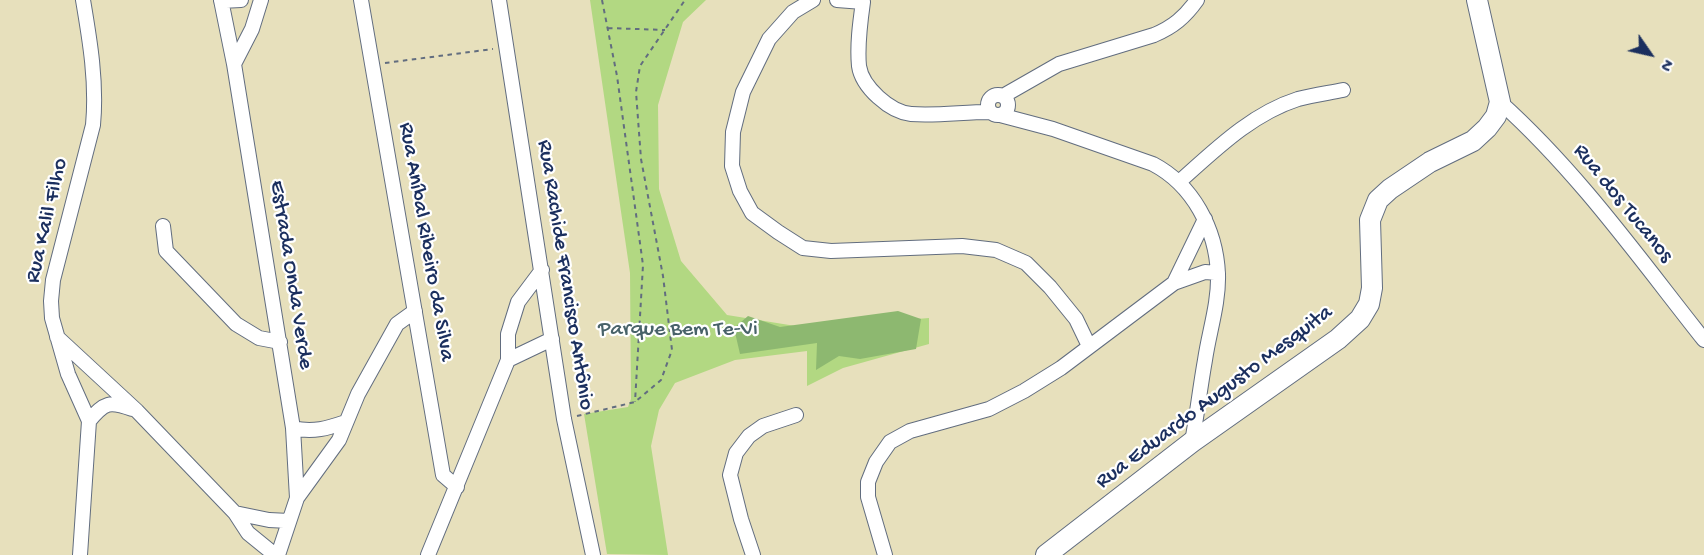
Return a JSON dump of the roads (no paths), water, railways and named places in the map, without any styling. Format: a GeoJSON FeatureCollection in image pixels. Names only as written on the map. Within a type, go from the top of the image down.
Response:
{"type":"FeatureCollection","features":[{"type":"Feature","properties":{"kind":"main road"},"geometry":{"type":"LineString","coordinates":[[1477,0],[1500,102]]}},
{"type":"Feature","properties":{"kind":"main road","name":"Rua Eduardo Augusto Mesquita"},"geometry":{"type":"LineString","coordinates":[[1046,555],[1192,442],[1338,339],[1360,318],[1369,304],[1372,288],[1370,220],[1378,200],[1390,189],[1430,162],[1473,141],[1496,116],[1500,102]]}},
{"type":"Feature","properties":{"kind":"street","name":"Rua Kalil Filho"},"geometry":{"type":"LineString","coordinates":[[82,553],[89,421],[68,374],[52,318],[51,301],[53,279],[93,125],[95,103],[91,46],[83,0]]}},
{"type":"Feature","properties":{"kind":"street"},"geometry":{"type":"LineString","coordinates":[[221,0],[241,0]]}},
{"type":"Feature","properties":{"kind":"street","name":"Estrada Onda Verde"},"geometry":{"type":"LineString","coordinates":[[221,0],[234,64],[293,428],[297,498],[276,555]]}},
{"type":"Feature","properties":{"kind":"street"},"geometry":{"type":"LineString","coordinates":[[234,64],[252,29],[261,0]]}},
{"type":"Feature","properties":{"kind":"street","name":"Rua Aníbal Ribeiro da Silva"},"geometry":{"type":"LineString","coordinates":[[360,0],[444,475],[457,487]]}},
{"type":"Feature","properties":{"kind":"street","name":"Rua Rachide Francisco Antônio"},"geometry":{"type":"LineString","coordinates":[[499,0],[564,419],[593,555]]}},
{"type":"Feature","properties":{"kind":"street"},"geometry":{"type":"LineString","coordinates":[[813,0],[793,12],[769,39],[743,92],[733,132],[732,166],[740,191],[752,213],[802,248],[831,251],[962,246],[996,250],[1026,263],[1050,286],[1076,319],[1089,346]]}},
{"type":"Feature","properties":{"kind":"street"},"geometry":{"type":"LineString","coordinates":[[837,0],[864,1],[859,37],[860,68],[864,82],[874,94],[908,114],[1004,113],[1008,105],[1003,96],[1059,64],[1154,35],[1169,28],[1182,19],[1197,0]]}},
{"type":"Feature","properties":{"kind":"street"},"geometry":{"type":"LineString","coordinates":[[1179,182],[1228,139],[1274,109],[1299,99],[1343,90]]}},
{"type":"Feature","properties":{"kind":"street","name":"Rua dos Tucanos"},"geometry":{"type":"LineString","coordinates":[[1500,102],[1535,134],[1571,173],[1704,340]]}},
{"type":"Feature","properties":{"kind":"street"},"geometry":{"type":"LineString","coordinates":[[995,114],[1053,129],[1153,164],[1167,171],[1192,197],[1205,219],[1214,247],[1218,273],[1215,306],[1192,442]]}},
{"type":"Feature","properties":{"kind":"street"},"geometry":{"type":"LineString","coordinates":[[1174,283],[1205,219]]}},
{"type":"Feature","properties":{"kind":"street"},"geometry":{"type":"LineString","coordinates":[[163,226],[166,251],[236,324],[259,338],[280,342]]}},
{"type":"Feature","properties":{"kind":"street"},"geometry":{"type":"LineString","coordinates":[[428,555],[508,360],[508,334],[518,302],[542,270]]}},
{"type":"Feature","properties":{"kind":"street"},"geometry":{"type":"LineString","coordinates":[[885,555],[868,497],[868,482],[876,462],[890,442],[910,431],[989,409],[1024,391],[1061,368],[1174,283],[1205,272],[1218,273]]}},
{"type":"Feature","properties":{"kind":"street"},"geometry":{"type":"LineString","coordinates":[[297,498],[339,440],[374,364],[397,324],[415,311]]}},
{"type":"Feature","properties":{"kind":"street"},"geometry":{"type":"LineString","coordinates":[[57,338],[137,411],[235,513],[248,533],[276,555]]}},
{"type":"Feature","properties":{"kind":"street"},"geometry":{"type":"LineString","coordinates":[[508,360],[552,339]]}},
{"type":"Feature","properties":{"kind":"street"},"geometry":{"type":"LineString","coordinates":[[89,421],[102,406],[114,403],[137,411]]}},
{"type":"Feature","properties":{"kind":"street"},"geometry":{"type":"LineString","coordinates":[[753,555],[730,475],[735,453],[749,436],[763,426],[796,415]]}},
{"type":"Feature","properties":{"kind":"street"},"geometry":{"type":"LineString","coordinates":[[293,428],[308,431],[326,429],[346,422]]}},
{"type":"Feature","properties":{"kind":"street"},"geometry":{"type":"LineString","coordinates":[[235,513],[269,520],[289,521]]}},
{"type":"Feature","properties":{"kind":"park label","name":"Parque Bem Te-Vi"},"geometry":{"type":"Point","coordinates":[678,331]}}]}
